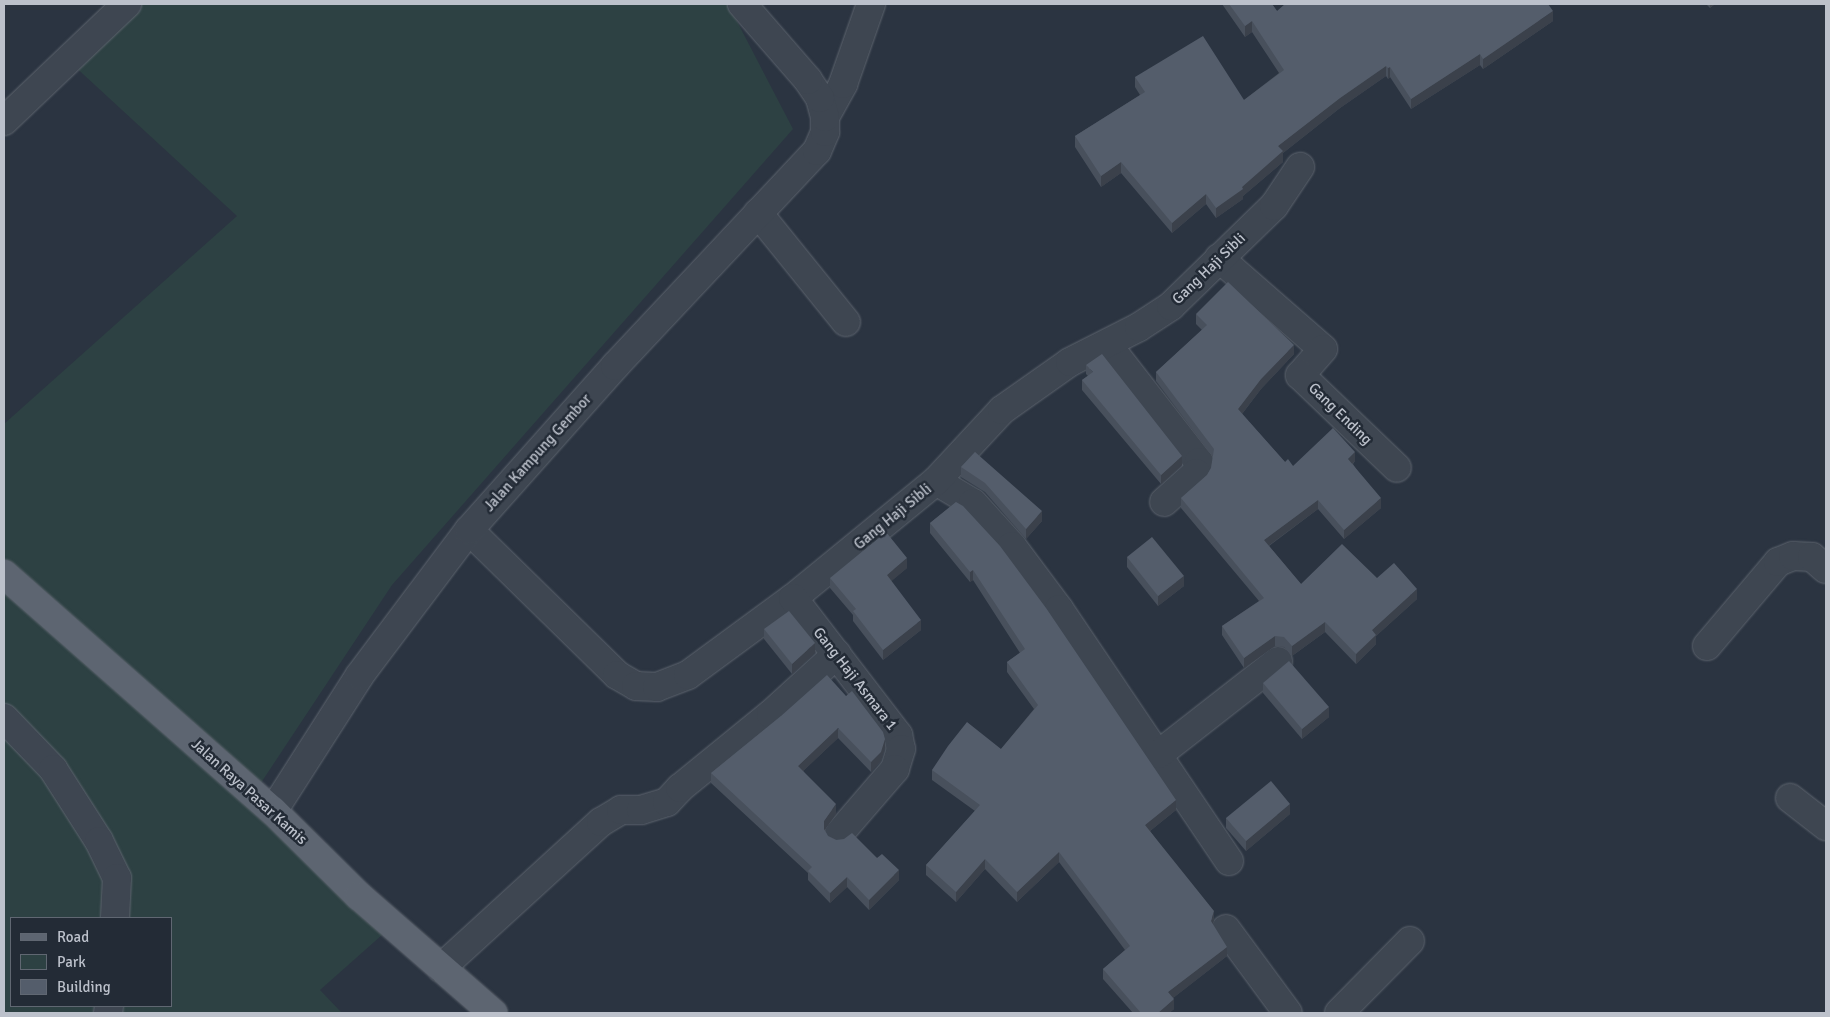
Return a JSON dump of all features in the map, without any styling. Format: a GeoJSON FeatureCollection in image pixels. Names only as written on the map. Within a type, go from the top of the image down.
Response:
{"type":"FeatureCollection","features":[{"type":"Feature","properties":{"kind":"main road","name":"Jalan Raya Pasar Kamis"},"geometry":{"type":"LineString","coordinates":[[4,574],[273,811],[359,896],[441,968],[486,1011]]}},
{"type":"Feature","properties":{"kind":"street"},"geometry":{"type":"LineString","coordinates":[[4,121],[127,4]]}},
{"type":"Feature","properties":{"kind":"street"},"geometry":{"type":"LineString","coordinates":[[742,4],[808,80],[820,98],[825,117]]}},
{"type":"Feature","properties":{"kind":"street"},"geometry":{"type":"LineString","coordinates":[[825,117],[842,84],[869,5]]}},
{"type":"Feature","properties":{"kind":"street","name":"Jalan Kampung Gembor"},"geometry":{"type":"LineString","coordinates":[[273,811],[360,675],[469,530],[615,366],[817,151],[825,132],[825,117]]}},
{"type":"Feature","properties":{"kind":"street","name":"Gang Haji Sibli"},"geometry":{"type":"LineString","coordinates":[[469,530],[617,675],[636,686],[657,687],[688,675],[793,598],[936,481],[1002,410],[1063,366],[1140,327],[1171,306],[1274,206],[1300,167]]}},
{"type":"Feature","properties":{"kind":"street"},"geometry":{"type":"LineString","coordinates":[[758,213],[846,322]]}},
{"type":"Feature","properties":{"kind":"street","name":"Gang Ending"},"geometry":{"type":"LineString","coordinates":[[1219,258],[1322,349],[1300,375],[1397,468]]}},
{"type":"Feature","properties":{"kind":"street"},"geometry":{"type":"LineString","coordinates":[[1107,344],[1199,462],[1196,472],[1164,502]]}},
{"type":"Feature","properties":{"kind":"street"},"geometry":{"type":"LineString","coordinates":[[936,481],[972,503],[1012,546],[1060,609],[1229,861]]}},
{"type":"Feature","properties":{"kind":"street"},"geometry":{"type":"LineString","coordinates":[[1707,646],[1778,562],[1793,556],[1812,557],[1826,569]]}},
{"type":"Feature","properties":{"kind":"street","name":"Gang Haji Asmara 1"},"geometry":{"type":"LineString","coordinates":[[793,598],[898,735],[901,749],[895,770],[839,834]]}},
{"type":"Feature","properties":{"kind":"street"},"geometry":{"type":"LineString","coordinates":[[441,968],[601,822],[620,810],[641,810],[667,802],[771,714],[836,654]]}},
{"type":"Feature","properties":{"kind":"street"},"geometry":{"type":"LineString","coordinates":[[1159,754],[1278,661]]}},
{"type":"Feature","properties":{"kind":"street"},"geometry":{"type":"LineString","coordinates":[[4,718],[53,769],[99,841],[117,878],[115,917]]}},
{"type":"Feature","properties":{"kind":"street"},"geometry":{"type":"LineString","coordinates":[[1790,798],[1826,826]]}},
{"type":"Feature","properties":{"kind":"street"},"geometry":{"type":"LineString","coordinates":[[1226,929],[1288,1013]]}},
{"type":"Feature","properties":{"kind":"street"},"geometry":{"type":"LineString","coordinates":[[1339,1013],[1410,941]]}},
{"type":"Feature","properties":{"kind":"green space"},"geometry":{"type":"Polygon","coordinates":[[[133,4],[728,4],[793,129],[392,585],[247,804],[382,935],[320,990],[342,1013],[4,1013],[4,424],[237,216],[71,63],[133,4]]]}},
{"type":"Feature","properties":{"kind":"building"},"geometry":{"type":"Polygon","coordinates":[[[1229,4],[1272,4],[1277,11],[1285,4],[1548,4],[1553,11],[1483,59],[1480,54],[1411,99],[1390,67],[1386,66],[1340,98],[1278,146],[1283,151],[1242,187],[1243,189],[1216,208],[1206,194],[1172,223],[1121,162],[1101,176],[1075,136],[1145,92],[1135,77],[1203,36],[1244,100],[1284,70],[1252,21],[1245,26],[1229,4]]]}},
{"type":"Feature","properties":{"kind":"building"},"geometry":{"type":"Polygon","coordinates":[[[1228,282],[1294,345],[1261,379],[1238,409],[1285,462],[1288,459],[1293,466],[1333,428],[1355,452],[1348,459],[1381,498],[1344,530],[1318,500],[1264,540],[1301,584],[1342,544],[1377,578],[1394,563],[1417,589],[1372,630],[1376,635],[1356,654],[1325,622],[1292,646],[1284,637],[1275,636],[1244,658],[1222,626],[1264,598],[1181,498],[1207,475],[1211,468],[1214,449],[1156,372],[1207,325],[1196,314],[1228,282]]]}},
{"type":"Feature","properties":{"kind":"building"},"geometry":{"type":"Polygon","coordinates":[[[1102,354],[1182,456],[1161,475],[1082,380],[1093,372],[1086,365],[1102,354]]]}},
{"type":"Feature","properties":{"kind":"building"},"geometry":{"type":"Polygon","coordinates":[[[975,452],[1042,511],[1026,529],[985,483],[961,467],[975,452]]]}},
{"type":"Feature","properties":{"kind":"building"},"geometry":{"type":"Polygon","coordinates":[[[956,502],[963,506],[1000,546],[1046,608],[1176,800],[1145,825],[1214,911],[1211,921],[1227,947],[1168,992],[1174,999],[1158,1013],[1141,1013],[1103,969],[1130,946],[1059,852],[1017,892],[985,859],[956,892],[926,865],[980,805],[932,770],[948,746],[967,722],[1001,749],[1038,705],[1007,662],[1025,649],[973,570],[970,572],[930,523],[956,502]]]}},
{"type":"Feature","properties":{"kind":"building"},"geometry":{"type":"Polygon","coordinates":[[[886,532],[907,558],[887,575],[921,620],[883,650],[853,611],[856,609],[830,578],[886,532]]]}},
{"type":"Feature","properties":{"kind":"building"},"geometry":{"type":"Polygon","coordinates":[[[1152,537],[1184,576],[1158,596],[1127,557],[1152,537]]]}},
{"type":"Feature","properties":{"kind":"building"},"geometry":{"type":"Polygon","coordinates":[[[789,611],[815,643],[792,664],[764,629],[789,611]]]}},
{"type":"Feature","properties":{"kind":"building"},"geometry":{"type":"Polygon","coordinates":[[[1289,661],[1329,707],[1302,729],[1263,683],[1289,661]]]}},
{"type":"Feature","properties":{"kind":"building"},"geometry":{"type":"Polygon","coordinates":[[[827,675],[846,696],[852,691],[883,732],[885,739],[881,752],[871,762],[838,728],[798,766],[836,804],[824,821],[824,829],[828,836],[836,840],[844,839],[852,833],[877,858],[882,854],[899,870],[869,900],[847,877],[830,893],[808,871],[812,867],[711,773],[781,716],[827,675]]]}},
{"type":"Feature","properties":{"kind":"building"},"geometry":{"type":"Polygon","coordinates":[[[1271,781],[1290,804],[1246,841],[1226,818],[1271,781]]]}}]}
